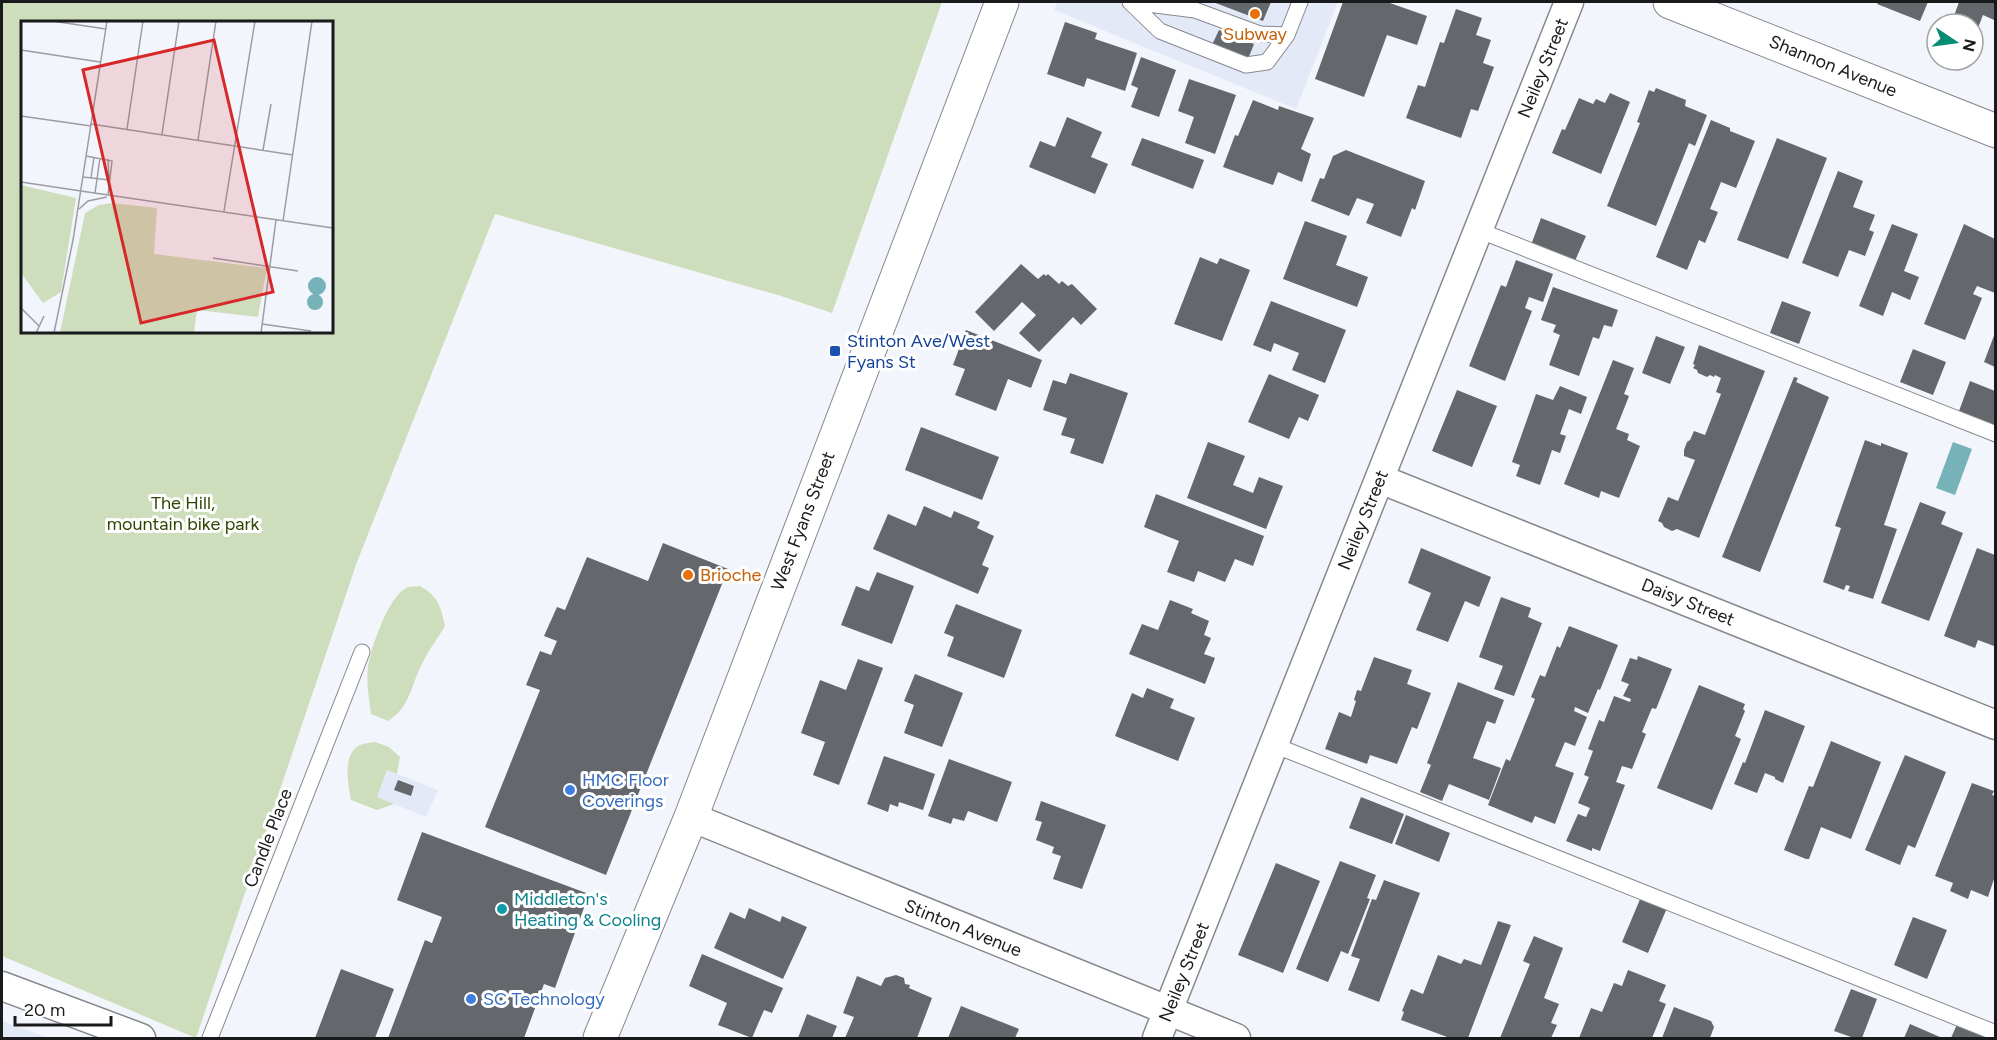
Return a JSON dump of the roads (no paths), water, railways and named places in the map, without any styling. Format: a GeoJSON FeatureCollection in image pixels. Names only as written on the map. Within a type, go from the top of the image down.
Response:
{"type":"FeatureCollection","features":[{"type":"Feature","properties":{"kind":"main road","name":"West Fyans Street"},"geometry":{"type":"LineString","coordinates":[[600,1038],[691,817],[1002,2]]}},
{"type":"Feature","properties":{"kind":"main road","name":"Shannon Avenue"},"geometry":{"type":"LineString","coordinates":[[1670,2],[1995,131]]}},
{"type":"Feature","properties":{"kind":"street","name":"Neiley Street"},"geometry":{"type":"LineString","coordinates":[[1157,1038],[1569,2]]}},
{"type":"Feature","properties":{"kind":"street","name":"Daisy Street"},"geometry":{"type":"LineString","coordinates":[[1380,479],[1995,725]]}},
{"type":"Feature","properties":{"kind":"street","name":"Stinton Avenue"},"geometry":{"type":"LineString","coordinates":[[691,817],[1236,1038]]}},
{"type":"Feature","properties":{"kind":"street"},"geometry":{"type":"LineString","coordinates":[[2,986],[141,1038]]}},
{"type":"Feature","properties":{"kind":"lane"},"geometry":{"type":"LineString","coordinates":[[1131,2],[1160,31],[1246,65],[1267,62],[1287,35],[1300,2]]}},
{"type":"Feature","properties":{"kind":"lane"},"geometry":{"type":"LineString","coordinates":[[1131,2],[1195,10],[1260,34],[1287,35]]}},
{"type":"Feature","properties":{"kind":"lane"},"geometry":{"type":"LineString","coordinates":[[1478,230],[1995,434]]}},
{"type":"Feature","properties":{"kind":"lane","name":"Candle Place"},"geometry":{"type":"LineString","coordinates":[[210,1038],[362,652]]}},
{"type":"Feature","properties":{"kind":"lane"},"geometry":{"type":"LineString","coordinates":[[1274,745],[1995,1033]]}},
{"type":"Feature","properties":{"kind":"water"},"geometry":{"type":"Polygon","coordinates":[[[1953,442],[1972,449],[1955,495],[1936,488],[1953,442]]]}},
{"type":"Feature","properties":{"kind":"place","name":"Subway"},"geometry":{"type":"Point","coordinates":[1255,14]}},
{"type":"Feature","properties":{"kind":"place","name":"Stinton Ave/West Fyans St"},"geometry":{"type":"Point","coordinates":[835,351]}},
{"type":"Feature","properties":{"kind":"place","name":"Brioche"},"geometry":{"type":"Point","coordinates":[688,575]}},
{"type":"Feature","properties":{"kind":"place","name":"HMC Floor Coverings"},"geometry":{"type":"Point","coordinates":[570,790]}},
{"type":"Feature","properties":{"kind":"place","name":"Middleton's Heating & Cooling"},"geometry":{"type":"Point","coordinates":[502,909]}},
{"type":"Feature","properties":{"kind":"place","name":"SC Technology"},"geometry":{"type":"Point","coordinates":[471,999]}},
{"type":"Feature","properties":{"kind":"park label","name":"The Hill, mountain bike park"},"geometry":{"type":"Point","coordinates":[183,513]}}]}
